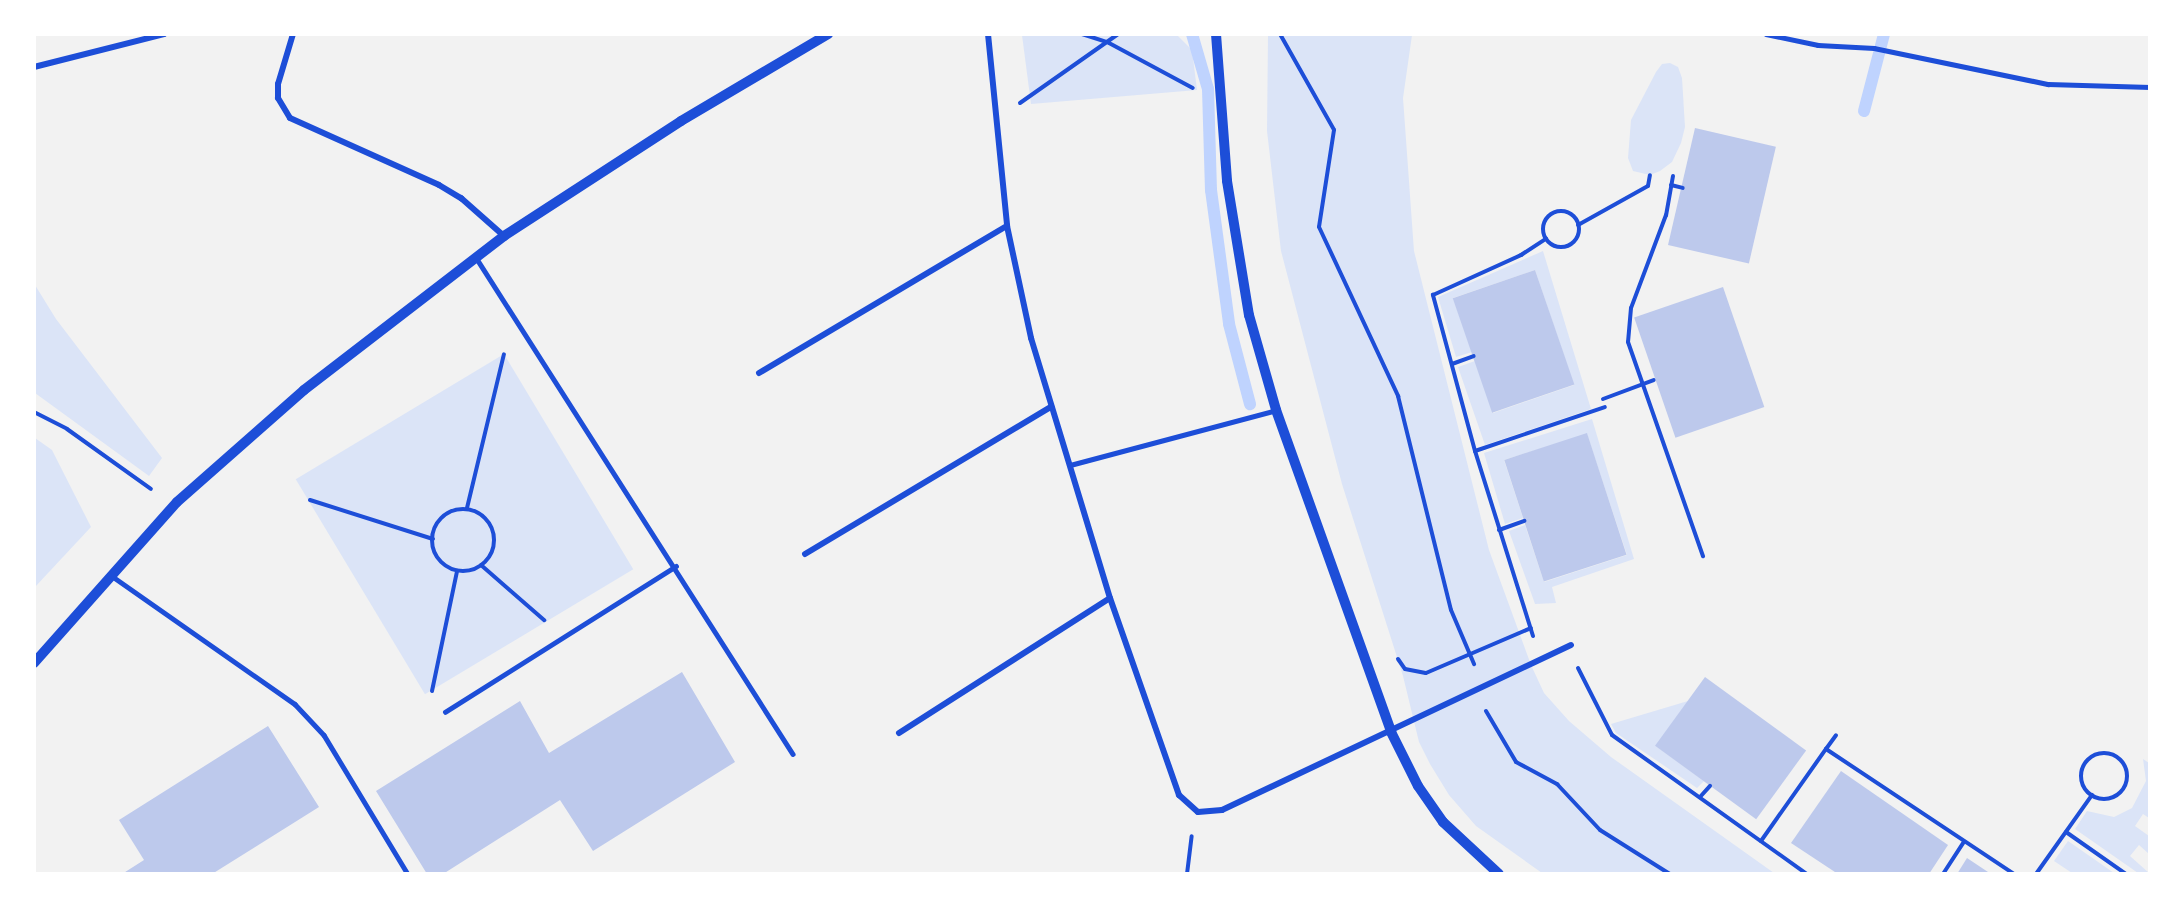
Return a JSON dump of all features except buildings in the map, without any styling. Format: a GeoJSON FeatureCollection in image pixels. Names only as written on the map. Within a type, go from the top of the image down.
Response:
{"type":"FeatureCollection","features":[{"type":"Feature","properties":{"kind":"street"},"geometry":{"type":"LineString","coordinates":[[34,67],[164,34]]}},
{"type":"Feature","properties":{"kind":"street"},"geometry":{"type":"LineString","coordinates":[[293,34],[278,84],[278,98],[290,118],[439,185],[461,198],[504,236]]}},
{"type":"Feature","properties":{"kind":"street"},"geometry":{"type":"LineString","coordinates":[[34,663],[110,574],[177,502],[304,390],[504,236],[681,121],[828,34]]}},
{"type":"Feature","properties":{"kind":"street"},"geometry":{"type":"LineString","coordinates":[[988,34],[1007,226],[1031,338],[1110,598],[1179,795],[1198,812],[1221,810],[1391,732],[1571,645]]}},
{"type":"Feature","properties":{"kind":"street"},"geometry":{"type":"LineString","coordinates":[[1216,34],[1229,192],[1249,315],[1276,410],[1391,732],[1418,786],[1443,822],[1499,873]]}},
{"type":"Feature","properties":{"kind":"street"},"geometry":{"type":"LineString","coordinates":[[759,373],[1007,226]]}},
{"type":"Feature","properties":{"kind":"street"},"geometry":{"type":"LineString","coordinates":[[806,554],[1051,407]]}},
{"type":"Feature","properties":{"kind":"street"},"geometry":{"type":"LineString","coordinates":[[1070,465],[1276,410]]}},
{"type":"Feature","properties":{"kind":"street"},"geometry":{"type":"LineString","coordinates":[[899,733],[1110,598]]}},
{"type":"Feature","properties":{"kind":"lane"},"geometry":{"type":"LineString","coordinates":[[1766,34],[1818,45],[1874,48],[2048,84],[2150,87]]}},
{"type":"Feature","properties":{"kind":"lane"},"geometry":{"type":"LineString","coordinates":[[476,256],[794,754]]}},
{"type":"Feature","properties":{"kind":"lane"},"geometry":{"type":"LineString","coordinates":[[445,712],[676,566]]}},
{"type":"Feature","properties":{"kind":"lane"},"geometry":{"type":"LineString","coordinates":[[110,574],[295,704],[324,735],[408,873]]}},
{"type":"Feature","properties":{"kind":"path"},"geometry":{"type":"LineString","coordinates":[[1082,34],[1109,43],[1197,90]]}},
{"type":"Feature","properties":{"kind":"path"},"geometry":{"type":"LineString","coordinates":[[997,119],[1109,43],[1118,34]]}},
{"type":"Feature","properties":{"kind":"path"},"geometry":{"type":"LineString","coordinates":[[1280,34],[1334,130],[1319,227],[1398,396],[1451,610],[1472,653],[1480,689],[1480,700],[1516,762],[1557,784],[1600,830],[1670,873]]}},
{"type":"Feature","properties":{"kind":"path"},"geometry":{"type":"LineString","coordinates":[[1578,225],[1648,186],[1650,175]]}},
{"type":"Feature","properties":{"kind":"path"},"geometry":{"type":"LineString","coordinates":[[1673,176],[1660,232],[1631,308],[1628,342],[1703,556]]}},
{"type":"Feature","properties":{"kind":"path"},"geometry":{"type":"LineString","coordinates":[[1671,185],[1683,188]]}},
{"type":"Feature","properties":{"kind":"path"},"geometry":{"type":"LineString","coordinates":[[1553,213],[1570,214],[1578,225],[1578,236],[1572,244],[1552,245],[1546,239],[1543,226],[1553,213]]}},
{"type":"Feature","properties":{"kind":"path"},"geometry":{"type":"LineString","coordinates":[[1546,239],[1521,255],[1432,296],[1475,451],[1540,660],[1547,677],[1577,664],[1612,735],[1807,873]]}},
{"type":"Feature","properties":{"kind":"path"},"geometry":{"type":"LineString","coordinates":[[467,508],[504,354]]}},
{"type":"Feature","properties":{"kind":"path"},"geometry":{"type":"LineString","coordinates":[[1452,363],[1473,356]]}},
{"type":"Feature","properties":{"kind":"path"},"geometry":{"type":"LineString","coordinates":[[1603,399],[1654,380]]}},
{"type":"Feature","properties":{"kind":"path"},"geometry":{"type":"LineString","coordinates":[[1475,451],[1605,407]]}},
{"type":"Feature","properties":{"kind":"path"},"geometry":{"type":"LineString","coordinates":[[34,412],[67,429],[137,482],[177,502]]}},
{"type":"Feature","properties":{"kind":"path"},"geometry":{"type":"LineString","coordinates":[[310,500],[433,539]]}},
{"type":"Feature","properties":{"kind":"path"},"geometry":{"type":"LineString","coordinates":[[467,508],[484,516],[494,533],[493,549],[481,565],[457,571],[438,557],[433,539],[445,515],[467,508]]}},
{"type":"Feature","properties":{"kind":"path"},"geometry":{"type":"LineString","coordinates":[[1499,530],[1524,521]]}},
{"type":"Feature","properties":{"kind":"path"},"geometry":{"type":"LineString","coordinates":[[481,565],[546,623]]}},
{"type":"Feature","properties":{"kind":"path"},"geometry":{"type":"LineString","coordinates":[[432,693],[457,571]]}},
{"type":"Feature","properties":{"kind":"path"},"geometry":{"type":"LineString","coordinates":[[1398,659],[1406,669],[1426,673],[1531,628]]}},
{"type":"Feature","properties":{"kind":"path"},"geometry":{"type":"LineString","coordinates":[[1761,841],[1836,735]]}},
{"type":"Feature","properties":{"kind":"path"},"geometry":{"type":"LineString","coordinates":[[1826,749],[2014,873]]}},
{"type":"Feature","properties":{"kind":"path"},"geometry":{"type":"LineString","coordinates":[[2094,756],[2117,757],[2127,772],[2126,786],[2111,799],[2092,795],[2082,783],[2085,764],[2094,756]]}},
{"type":"Feature","properties":{"kind":"path"},"geometry":{"type":"LineString","coordinates":[[1700,797],[1710,786]]}},
{"type":"Feature","properties":{"kind":"path"},"geometry":{"type":"LineString","coordinates":[[2036,873],[2092,795]]}},
{"type":"Feature","properties":{"kind":"path"},"geometry":{"type":"LineString","coordinates":[[1187,873],[1198,812]]}},
{"type":"Feature","properties":{"kind":"path"},"geometry":{"type":"LineString","coordinates":[[2066,831],[2126,873]]}},
{"type":"Feature","properties":{"kind":"path"},"geometry":{"type":"LineString","coordinates":[[1943,873],[1964,842]]}},
{"type":"Feature","properties":{"kind":"shaded area"},"geometry":{"type":"Polygon","coordinates":[[[1022,35],[1177,35],[1192,50],[1197,90],[1031,104],[1022,35]]]}},
{"type":"Feature","properties":{"kind":"shaded area"},"geometry":{"type":"Polygon","coordinates":[[[1268,35],[1412,35],[1403,98],[1414,251],[1489,550],[1531,665],[1544,693],[1569,721],[1611,757],[1774,873],[1542,873],[1476,826],[1449,795],[1430,764],[1419,742],[1403,676],[1342,484],[1281,251],[1267,131],[1268,35]]]}},
{"type":"Feature","properties":{"kind":"shaded area"},"geometry":{"type":"Polygon","coordinates":[[[1670,63],[1678,67],[1682,78],[1685,127],[1681,143],[1672,162],[1660,171],[1650,175],[1633,171],[1628,158],[1631,120],[1656,72],[1662,64],[1670,63]]]}},
{"type":"Feature","properties":{"kind":"shaded area"},"geometry":{"type":"Polygon","coordinates":[[[1543,251],[1591,409],[1485,445],[1458,367],[1475,361],[1493,413],[1574,385],[1535,270],[1453,298],[1472,352],[1456,357],[1438,297],[1543,251]]]}},
{"type":"Feature","properties":{"kind":"shaded area"},"geometry":{"type":"Polygon","coordinates":[[[35,285],[56,319],[162,458],[149,476],[35,393],[35,285]]]}},
{"type":"Feature","properties":{"kind":"shaded area"},"geometry":{"type":"Polygon","coordinates":[[[504,354],[633,569],[425,694],[296,479],[504,354]]]}},
{"type":"Feature","properties":{"kind":"shaded area"},"geometry":{"type":"Polygon","coordinates":[[[1592,419],[1634,559],[1552,587],[1556,603],[1535,604],[1509,531],[1525,525],[1544,582],[1627,555],[1587,434],[1504,460],[1523,518],[1505,524],[1484,453],[1592,419]]]}},
{"type":"Feature","properties":{"kind":"shaded area"},"geometry":{"type":"Polygon","coordinates":[[[35,438],[52,450],[91,527],[35,587],[35,438]]]}},
{"type":"Feature","properties":{"kind":"shaded area"},"geometry":{"type":"Polygon","coordinates":[[[1688,701],[1656,746],[1704,781],[1697,788],[1616,733],[1611,724],[1688,701]]]}},
{"type":"Feature","properties":{"kind":"shaded area"},"geometry":{"type":"Polygon","coordinates":[[[2143,759],[2149,763],[2149,818],[2143,814],[2135,826],[2149,836],[2149,854],[2139,845],[2130,856],[2149,873],[2138,873],[2075,829],[2087,811],[2114,817],[2132,808],[2146,781],[2143,759]]]}},
{"type":"Feature","properties":{"kind":"shaded area"},"geometry":{"type":"Polygon","coordinates":[[[2068,841],[2114,873],[2072,873],[2054,861],[2068,841]]]}},
{"type":"Feature","properties":{"kind":"waterway"},"geometry":{"type":"LineString","coordinates":[[1192,34],[1208,89],[1211,190],[1229,324],[1250,404]]}},
{"type":"Feature","properties":{"kind":"waterway"},"geometry":{"type":"LineString","coordinates":[[1864,111],[1884,34]]}}]}
